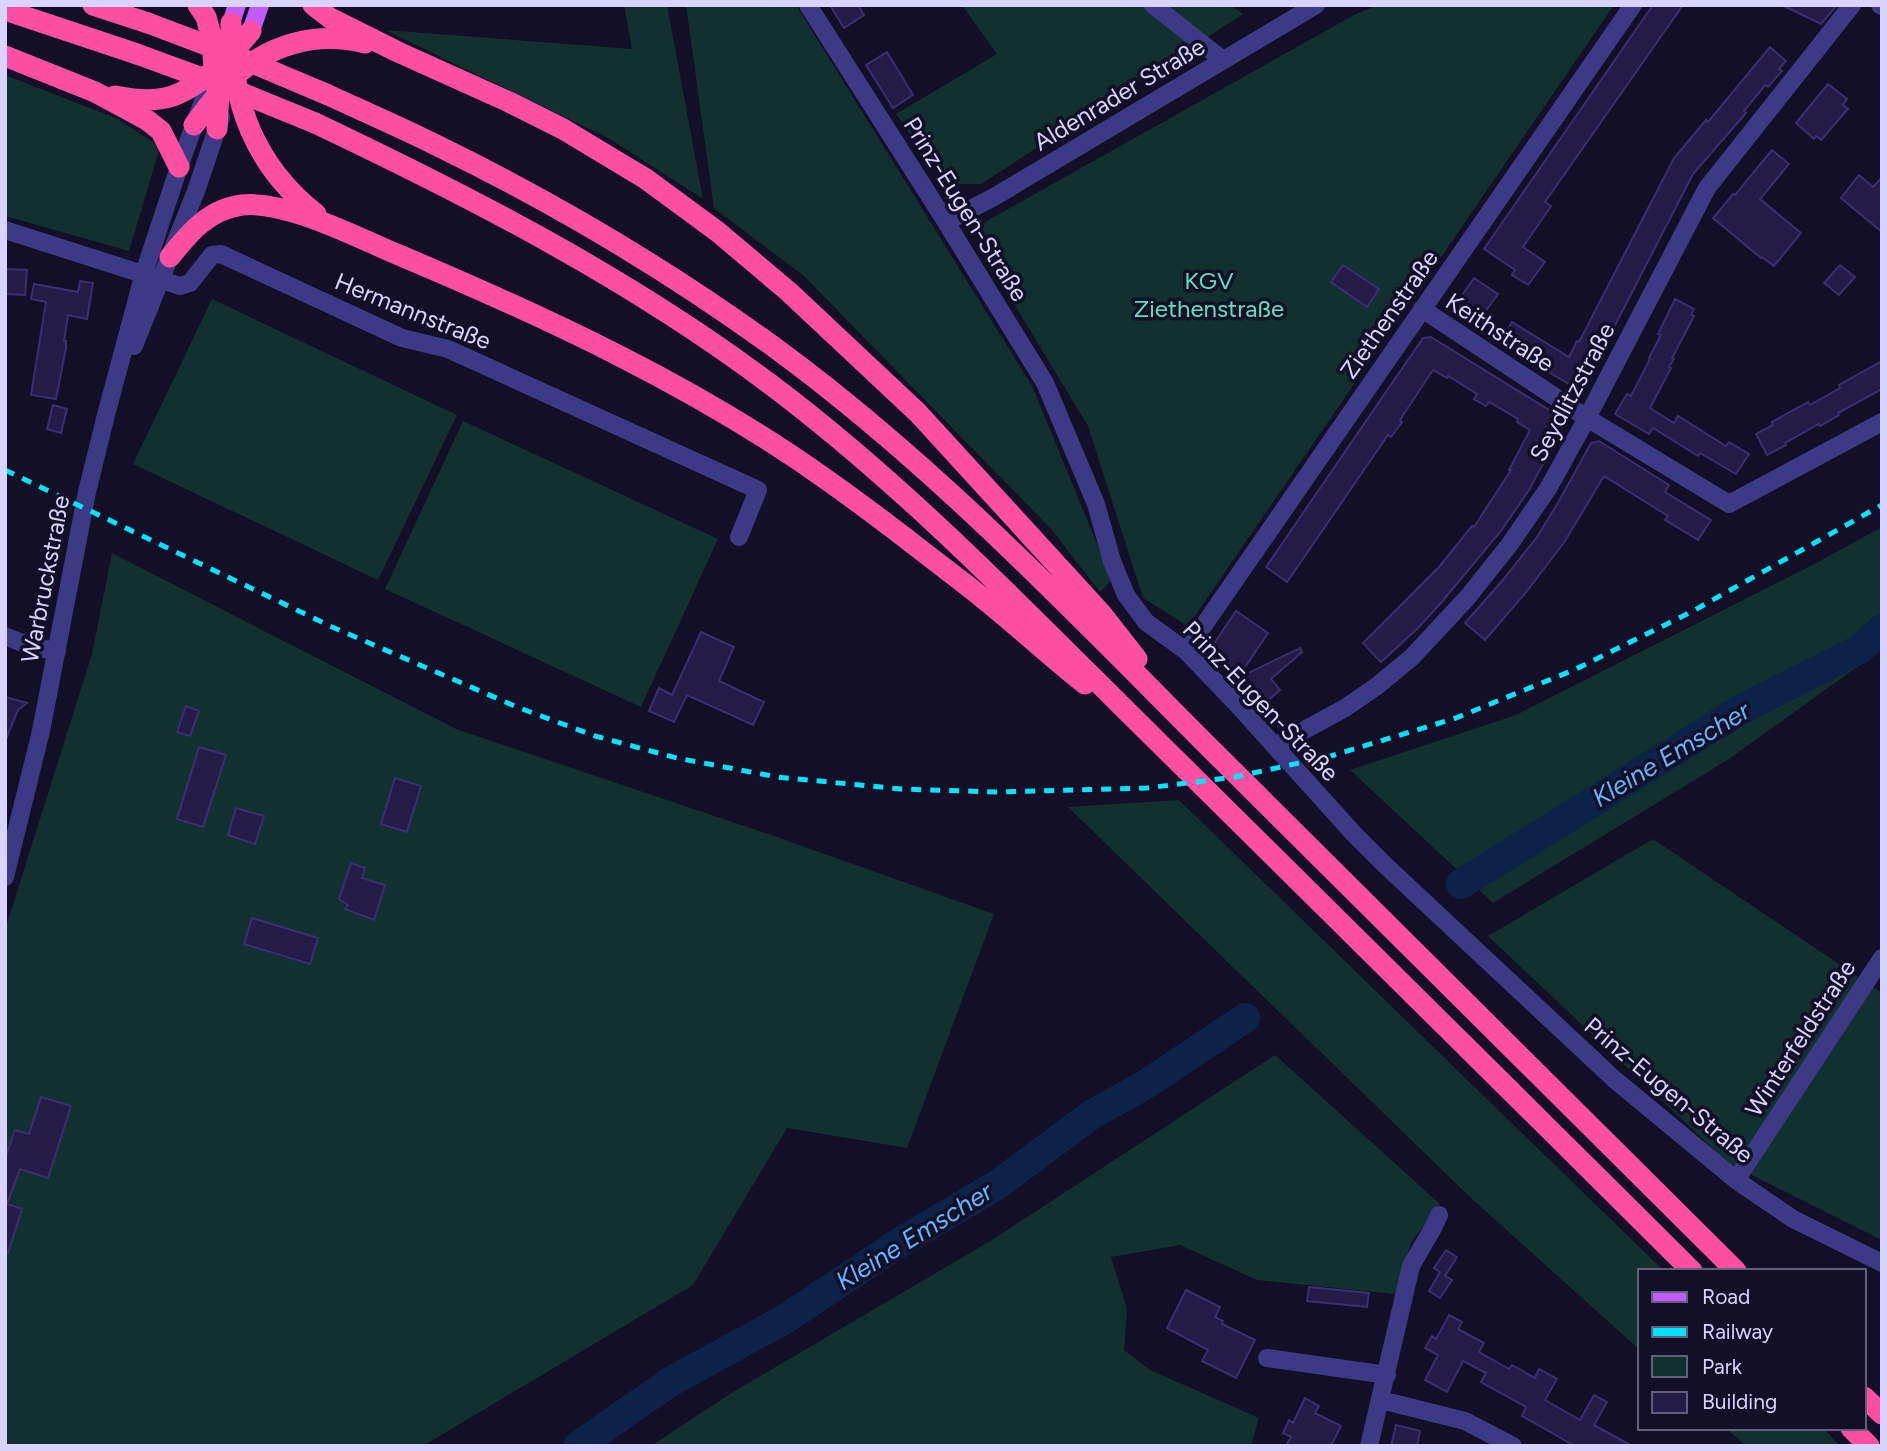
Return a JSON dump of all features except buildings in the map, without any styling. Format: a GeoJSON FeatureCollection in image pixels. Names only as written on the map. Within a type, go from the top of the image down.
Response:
{"type":"FeatureCollection","features":[{"type":"Feature","properties":{"kind":"highway"},"geometry":{"type":"LineString","coordinates":[[93,5],[238,57],[437,145],[631,252],[710,302],[779,351],[880,431],[943,487],[1088,626],[1734,1269]]}},
{"type":"Feature","properties":{"kind":"highway"},"geometry":{"type":"LineString","coordinates":[[198,5],[206,16],[224,73],[256,145],[271,169],[302,203],[330,226]]}},
{"type":"Feature","properties":{"kind":"highway"},"geometry":{"type":"LineString","coordinates":[[313,5],[330,18],[398,52],[563,129],[646,179],[757,264],[918,413],[1101,613],[1192,730]]}},
{"type":"Feature","properties":{"kind":"highway"},"geometry":{"type":"LineString","coordinates":[[5,10],[227,87],[315,123],[425,175],[613,278],[725,352],[800,408],[922,511],[1058,641],[1690,1269]]}},
{"type":"Feature","properties":{"kind":"highway"},"geometry":{"type":"LineString","coordinates":[[217,128],[219,92],[231,54],[234,14]]}},
{"type":"Feature","properties":{"kind":"highway"},"geometry":{"type":"LineString","coordinates":[[231,54],[251,31]]}},
{"type":"Feature","properties":{"kind":"highway"},"geometry":{"type":"LineString","coordinates":[[95,93],[145,100],[180,94],[279,47],[304,40],[327,38],[356,41],[398,52]]}},
{"type":"Feature","properties":{"kind":"highway"},"geometry":{"type":"LineString","coordinates":[[5,56],[95,93],[148,120],[161,131],[179,167]]}},
{"type":"Feature","properties":{"kind":"highway"},"geometry":{"type":"LineString","coordinates":[[194,125],[219,92]]}},
{"type":"Feature","properties":{"kind":"highway"},"geometry":{"type":"LineString","coordinates":[[170,257],[189,233],[206,218],[223,209],[242,205],[266,205],[289,210],[330,226],[526,310],[674,385],[826,479],[989,603],[1055,661],[1153,737]]}},
{"type":"Feature","properties":{"kind":"highway"},"geometry":{"type":"LineString","coordinates":[[1866,1399],[1882,1414]]}},
{"type":"Feature","properties":{"kind":"highway"},"geometry":{"type":"LineString","coordinates":[[1853,1430],[1870,1446]]}},
{"type":"Feature","properties":{"kind":"main road","name":"Warbruckstraße"},"geometry":{"type":"LineString","coordinates":[[251,31],[260,5]]}},
{"type":"Feature","properties":{"kind":"street","name":"Prinz-Eugen-Straße"},"geometry":{"type":"LineString","coordinates":[[808,5],[1045,383],[1096,504],[1112,561],[1126,595],[1146,622],[1186,651],[1354,834],[1614,1079],[1737,1180],[1793,1219],[1882,1263]]}},
{"type":"Feature","properties":{"kind":"street"},"geometry":{"type":"LineString","coordinates":[[1153,5],[1223,60]]}},
{"type":"Feature","properties":{"kind":"street","name":"Aldenrader Straße"},"geometry":{"type":"LineString","coordinates":[[946,222],[994,197],[1316,5]]}},
{"type":"Feature","properties":{"kind":"street","name":"Ziethenstraße"},"geometry":{"type":"LineString","coordinates":[[1186,651],[1633,5]]}},
{"type":"Feature","properties":{"kind":"street","name":"Seydlitzstraße"},"geometry":{"type":"LineString","coordinates":[[1275,747],[1345,708],[1412,657],[1467,598],[1510,544],[1549,487],[1707,188],[1852,5]]}},
{"type":"Feature","properties":{"kind":"street","name":"Warbruckstraße"},"geometry":{"type":"LineString","coordinates":[[106,415],[196,191],[217,128],[234,14]]}},
{"type":"Feature","properties":{"kind":"street","name":"Warbruckstraße"},"geometry":{"type":"LineString","coordinates":[[10,878],[12,821],[57,651],[87,492],[144,273],[194,125],[251,31]]}},
{"type":"Feature","properties":{"kind":"street","name":"Hermannstraße"},"geometry":{"type":"LineString","coordinates":[[5,230],[180,286],[190,283],[212,255],[221,254],[402,338],[449,349],[758,490],[738,537]]}},
{"type":"Feature","properties":{"kind":"street","name":"Keithstraße"},"geometry":{"type":"LineString","coordinates":[[1422,309],[1587,418],[1729,504],[1882,422]]}},
{"type":"Feature","properties":{"kind":"street"},"geometry":{"type":"LineString","coordinates":[[5,636],[32,648],[57,651]]}},
{"type":"Feature","properties":{"kind":"street","name":"Winterfeldstraße"},"geometry":{"type":"LineString","coordinates":[[1737,1180],[1882,958]]}},
{"type":"Feature","properties":{"kind":"street"},"geometry":{"type":"LineString","coordinates":[[1369,1446],[1411,1266],[1438,1214]]}},
{"type":"Feature","properties":{"kind":"street"},"geometry":{"type":"LineString","coordinates":[[1267,1359],[1387,1375]]}},
{"type":"Feature","properties":{"kind":"street"},"geometry":{"type":"LineString","coordinates":[[1381,1400],[1465,1422],[1513,1446]]}},
{"type":"Feature","properties":{"kind":"green space"},"geometry":{"type":"Polygon","coordinates":[[[624,5],[667,5],[703,199],[610,139],[385,30],[632,49],[624,5]]]}},
{"type":"Feature","properties":{"kind":"green space"},"geometry":{"type":"Polygon","coordinates":[[[686,5],[796,5],[1032,386],[1112,580],[1100,592],[1052,530],[804,276],[714,208],[686,5]]]}},
{"type":"Feature","properties":{"kind":"green space"},"geometry":{"type":"Polygon","coordinates":[[[962,5],[1231,5],[1243,14],[981,184],[957,184],[936,172],[896,114],[997,54],[962,5]]]}},
{"type":"Feature","properties":{"kind":"green space","name":"KGV Ziethenstraße"},"geometry":{"type":"Polygon","coordinates":[[[1378,5],[1614,5],[1188,626],[1143,598],[1088,426],[977,243],[985,222],[1354,15],[1378,5]]]}},
{"type":"Feature","properties":{"kind":"green space"},"geometry":{"type":"Polygon","coordinates":[[[5,75],[118,119],[160,147],[129,251],[5,216],[5,75]]]}},
{"type":"Feature","properties":{"kind":"green space"},"geometry":{"type":"Polygon","coordinates":[[[212,299],[457,415],[378,580],[133,464],[212,299]]]}},
{"type":"Feature","properties":{"kind":"green space"},"geometry":{"type":"Polygon","coordinates":[[[463,421],[718,539],[641,707],[385,589],[463,421]]]}},
{"type":"Feature","properties":{"kind":"green space"},"geometry":{"type":"Polygon","coordinates":[[[1882,527],[1882,649],[1729,759],[1493,903],[1350,770],[1516,715],[1882,527]]]}},
{"type":"Feature","properties":{"kind":"green space"},"geometry":{"type":"Polygon","coordinates":[[[112,553],[456,729],[774,836],[994,914],[907,1148],[787,1128],[693,1285],[423,1446],[5,1446],[5,930],[92,654],[112,553]]]}},
{"type":"Feature","properties":{"kind":"green space"},"geometry":{"type":"Polygon","coordinates":[[[1179,800],[1662,1269],[1638,1269],[1638,1348],[1472,1199],[1068,807],[1179,800]]]}},
{"type":"Feature","properties":{"kind":"green space"},"geometry":{"type":"Polygon","coordinates":[[[1653,839],[1882,993],[1882,1240],[1728,1163],[1488,936],[1653,839]]]}},
{"type":"Feature","properties":{"kind":"green space"},"geometry":{"type":"Polygon","coordinates":[[[1275,1055],[1440,1204],[1411,1243],[1395,1294],[1257,1280],[1180,1245],[1111,1257],[1127,1309],[1124,1350],[1150,1370],[1259,1418],[1251,1446],[651,1446],[733,1392],[992,1240],[1275,1055]]]}},
{"type":"Feature","properties":{"kind":"green space"},"geometry":{"type":"Polygon","coordinates":[[[1728,1430],[1825,1430],[1840,1446],[1746,1446],[1728,1430]]]}},
{"type":"Feature","properties":{"kind":"waterway","name":"Kleine Emscher"},"geometry":{"type":"LineString","coordinates":[[1461,884],[1742,709],[1860,649],[1882,629]]}},
{"type":"Feature","properties":{"kind":"waterway","name":"Kleine Emscher"},"geometry":{"type":"LineString","coordinates":[[578,1446],[670,1382],[785,1319],[899,1243],[997,1185],[1091,1115],[1145,1085],[1245,1018]]}},
{"type":"Feature","properties":{"kind":"railway"},"geometry":{"type":"LineString","coordinates":[[5,470],[330,626],[517,707],[595,736],[677,758],[777,777],[901,789],[996,792],[1147,788],[1235,777],[1331,756],[1456,718],[1576,669],[1693,611],[1882,505]]}}]}
